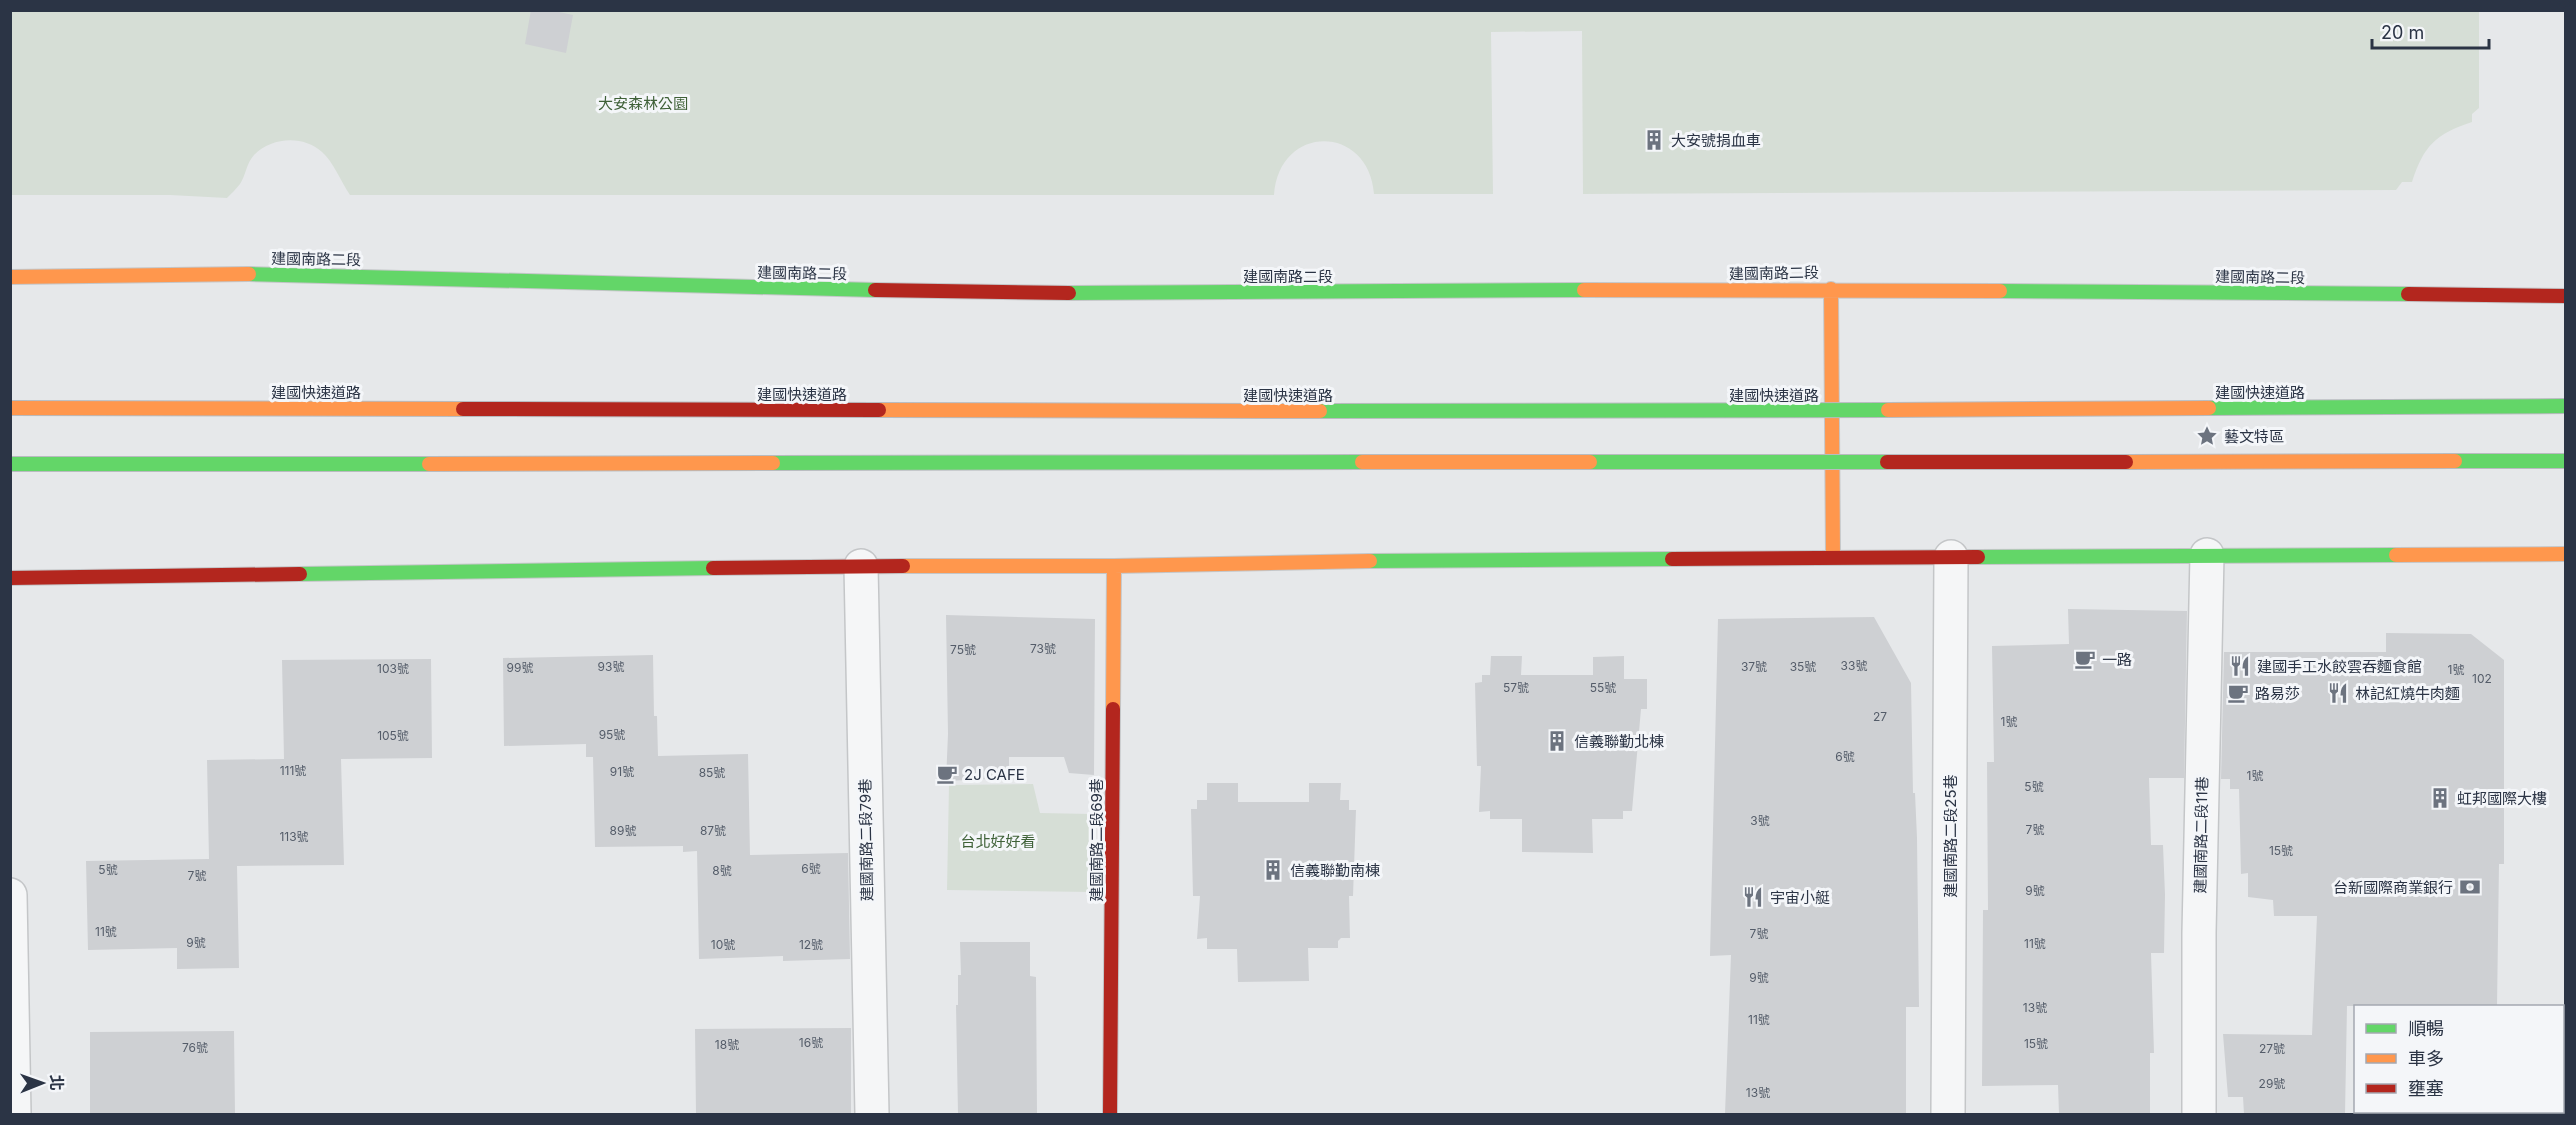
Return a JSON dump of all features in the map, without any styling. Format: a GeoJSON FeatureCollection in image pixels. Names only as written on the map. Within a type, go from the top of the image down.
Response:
{"type":"FeatureCollection","features":[{"type":"Feature","properties":{"kind":"main road","name":"建國南路二段"},"geometry":{"type":"LineString","coordinates":[[10,277],[294,274],[778,289],[1056,294],[1831,289],[2565,296]]}},
{"type":"Feature","properties":{"kind":"main road"},"geometry":{"type":"LineString","coordinates":[[1831,289],[1833,557]]}},
{"type":"Feature","properties":{"kind":"main road","name":"建國快速道路"},"geometry":{"type":"LineString","coordinates":[[10,408],[1658,412],[2565,406]]}},
{"type":"Feature","properties":{"kind":"main road"},"geometry":{"type":"LineString","coordinates":[[10,464],[2565,461]]}},
{"type":"Feature","properties":{"kind":"main road"},"geometry":{"type":"LineString","coordinates":[[10,578],[861,566],[1114,566],[1419,560],[2565,554]]}},
{"type":"Feature","properties":{"kind":"main road","name":"建國南路二段69巷"},"geometry":{"type":"LineString","coordinates":[[1110,1114],[1114,566]]}},
{"type":"Feature","properties":{"kind":"main road"},"geometry":{"type":"LineString","coordinates":[[2565,1038],[2565,1114]]}},
{"type":"Feature","properties":{"kind":"street","name":"建國南路二段11巷"},"geometry":{"type":"LineString","coordinates":[[2199,1114],[2199,921],[2207,555]]}},
{"type":"Feature","properties":{"kind":"street","name":"建國南路二段25巷"},"geometry":{"type":"LineString","coordinates":[[1948,1114],[1951,557]]}},
{"type":"Feature","properties":{"kind":"street","name":"建國南路二段79巷"},"geometry":{"type":"LineString","coordinates":[[861,566],[872,1114]]}},
{"type":"Feature","properties":{"kind":"street"},"geometry":{"type":"LineString","coordinates":[[10,896],[14,1114]]}},
{"type":"Feature","properties":{"kind":"green space","name":"大安森林公園"},"geometry":{"type":"Polygon","coordinates":[[[2479,10],[2479,108],[2472,114],[2472,122],[2449,131],[2433,143],[2421,159],[2412,182],[2402,182],[2396,190],[1583,194],[1582,31],[1491,32],[1493,194],[1374,194],[1368,171],[1357,154],[1341,145],[1324,141],[1307,145],[1291,155],[1280,171],[1274,195],[350,195],[322,152],[306,143],[288,140],[270,145],[254,155],[240,184],[227,198],[170,195],[11,195],[10,11],[2479,10]]]}},
{"type":"Feature","properties":{"kind":"green space","name":"台北好好看"},"geometry":{"type":"Polygon","coordinates":[[[1033,784],[1040,813],[1091,814],[1093,892],[947,890],[949,785],[1033,784]]]}},
{"type":"Feature","properties":{"kind":"building"},"geometry":{"type":"Polygon","coordinates":[[[531,10],[550,10],[573,15],[566,53],[525,44],[531,10]]]}},
{"type":"Feature","properties":{"kind":"building"},"geometry":{"type":"Polygon","coordinates":[[[2068,609],[2187,611],[2184,778],[2149,778],[2151,845],[2163,845],[2165,895],[2164,953],[2151,953],[2154,1053],[2150,1053],[2150,1114],[2059,1114],[2058,1085],[1982,1086],[1983,910],[1988,910],[1987,762],[1994,762],[1992,646],[2069,644],[2068,609]]]}},
{"type":"Feature","properties":{"kind":"building"},"geometry":{"type":"Polygon","coordinates":[[[946,615],[1095,619],[1094,775],[1069,773],[1064,757],[1009,757],[1009,778],[946,781],[948,734],[946,615]]]}},
{"type":"Feature","properties":{"kind":"building"},"geometry":{"type":"Polygon","coordinates":[[[1874,617],[1911,683],[1913,793],[1915,793],[1917,838],[1919,1007],[1906,1007],[1906,1114],[1725,1114],[1731,955],[1710,956],[1718,619],[1874,617]]]}},
{"type":"Feature","properties":{"kind":"building"},"geometry":{"type":"Polygon","coordinates":[[[2386,633],[2471,634],[2504,660],[2504,864],[2499,864],[2497,1005],[2347,1006],[2345,1114],[2244,1114],[2243,1097],[2228,1097],[2223,1034],[2312,1035],[2317,916],[2274,916],[2273,900],[2248,897],[2248,873],[2241,874],[2239,789],[2230,789],[2230,779],[2221,779],[2224,652],[2386,652],[2386,633]]]}},
{"type":"Feature","properties":{"kind":"building"},"geometry":{"type":"Polygon","coordinates":[[[653,655],[654,716],[657,716],[658,756],[748,754],[750,855],[848,853],[850,959],[783,961],[783,956],[699,959],[697,851],[683,852],[683,846],[595,847],[593,757],[586,757],[586,744],[504,746],[503,658],[653,655]]]}},
{"type":"Feature","properties":{"kind":"building","name":"信義聯勤北棟"},"geometry":{"type":"Polygon","coordinates":[[[1491,656],[1522,656],[1521,675],[1593,675],[1593,657],[1624,656],[1624,679],[1647,679],[1647,709],[1641,709],[1632,811],[1623,811],[1623,819],[1592,819],[1593,853],[1522,852],[1522,819],[1490,819],[1490,811],[1479,812],[1481,766],[1477,766],[1475,683],[1482,682],[1482,675],[1490,675],[1491,656]]]}},
{"type":"Feature","properties":{"kind":"building"},"geometry":{"type":"Polygon","coordinates":[[[431,659],[432,758],[341,759],[344,865],[237,866],[239,968],[177,969],[177,948],[88,950],[86,861],[209,859],[207,760],[284,759],[282,660],[431,659]]]}},
{"type":"Feature","properties":{"kind":"building","name":"信義聯勤南棟"},"geometry":{"type":"Polygon","coordinates":[[[1207,783],[1238,783],[1238,802],[1309,802],[1309,783],[1341,783],[1340,800],[1349,800],[1349,810],[1356,810],[1353,896],[1349,896],[1350,938],[1341,938],[1338,941],[1338,948],[1308,948],[1309,981],[1238,982],[1237,949],[1207,949],[1207,938],[1197,939],[1200,896],[1193,896],[1191,809],[1197,809],[1197,800],[1207,800],[1207,783]]]}},
{"type":"Feature","properties":{"kind":"building"},"geometry":{"type":"Polygon","coordinates":[[[960,942],[1030,942],[1030,976],[1036,977],[1037,1114],[958,1114],[956,1005],[958,1005],[958,975],[961,975],[960,942]]]}},
{"type":"Feature","properties":{"kind":"building"},"geometry":{"type":"Polygon","coordinates":[[[851,1028],[851,1114],[696,1114],[695,1029],[851,1028]]]}},
{"type":"Feature","properties":{"kind":"building"},"geometry":{"type":"Polygon","coordinates":[[[234,1031],[235,1114],[90,1114],[90,1032],[234,1031]]]}},
{"type":"Feature","properties":{"kind":"traffic: fast"},"geometry":{"type":"LineString","coordinates":[[249,274],[875,290]]}},
{"type":"Feature","properties":{"kind":"traffic: fast"},"geometry":{"type":"LineString","coordinates":[[1069,293],[1584,290]]}},
{"type":"Feature","properties":{"kind":"traffic: fast"},"geometry":{"type":"LineString","coordinates":[[2000,291],[2408,294]]}},
{"type":"Feature","properties":{"kind":"traffic: fast"},"geometry":{"type":"LineString","coordinates":[[2209,408],[2566,406]]}},
{"type":"Feature","properties":{"kind":"traffic: fast"},"geometry":{"type":"LineString","coordinates":[[1320,411],[1888,410]]}},
{"type":"Feature","properties":{"kind":"traffic: fast"},"geometry":{"type":"LineString","coordinates":[[2455,461],[2566,461]]}},
{"type":"Feature","properties":{"kind":"traffic: fast"},"geometry":{"type":"LineString","coordinates":[[773,463],[1362,462]]}},
{"type":"Feature","properties":{"kind":"traffic: fast"},"geometry":{"type":"LineString","coordinates":[[1590,462],[1887,462]]}},
{"type":"Feature","properties":{"kind":"traffic: fast"},"geometry":{"type":"LineString","coordinates":[[10,464],[429,464]]}},
{"type":"Feature","properties":{"kind":"traffic: fast"},"geometry":{"type":"LineString","coordinates":[[1978,557],[2396,555]]}},
{"type":"Feature","properties":{"kind":"traffic: fast"},"geometry":{"type":"LineString","coordinates":[[1370,561],[1672,559]]}},
{"type":"Feature","properties":{"kind":"traffic: fast"},"geometry":{"type":"LineString","coordinates":[[300,574],[713,568]]}},
{"type":"Feature","properties":{"kind":"traffic: slow"},"geometry":{"type":"LineString","coordinates":[[10,277],[249,274]]}},
{"type":"Feature","properties":{"kind":"traffic: slow"},"geometry":{"type":"LineString","coordinates":[[1831,289],[1833,557]]}},
{"type":"Feature","properties":{"kind":"traffic: slow"},"geometry":{"type":"LineString","coordinates":[[1584,290],[2000,291]]}},
{"type":"Feature","properties":{"kind":"traffic: slow"},"geometry":{"type":"LineString","coordinates":[[10,408],[463,409]]}},
{"type":"Feature","properties":{"kind":"traffic: slow"},"geometry":{"type":"LineString","coordinates":[[1888,410],[2209,408]]}},
{"type":"Feature","properties":{"kind":"traffic: slow"},"geometry":{"type":"LineString","coordinates":[[879,410],[1320,411]]}},
{"type":"Feature","properties":{"kind":"traffic: slow"},"geometry":{"type":"LineString","coordinates":[[2126,462],[2455,461]]}},
{"type":"Feature","properties":{"kind":"traffic: slow"},"geometry":{"type":"LineString","coordinates":[[1362,462],[1590,462]]}},
{"type":"Feature","properties":{"kind":"traffic: slow"},"geometry":{"type":"LineString","coordinates":[[429,464],[773,463]]}},
{"type":"Feature","properties":{"kind":"traffic: slow"},"geometry":{"type":"LineString","coordinates":[[2396,555],[2566,554]]}},
{"type":"Feature","properties":{"kind":"traffic: slow"},"geometry":{"type":"LineString","coordinates":[[903,566],[1114,566],[1370,561]]}},
{"type":"Feature","properties":{"kind":"traffic: slow"},"geometry":{"type":"LineString","coordinates":[[1113,709],[1114,566]]}},
{"type":"Feature","properties":{"kind":"traffic: slow"},"geometry":{"type":"LineString","coordinates":[[2565,1114],[2566,1038]]}},
{"type":"Feature","properties":{"kind":"traffic: jam"},"geometry":{"type":"LineString","coordinates":[[875,290],[1069,293]]}},
{"type":"Feature","properties":{"kind":"traffic: jam"},"geometry":{"type":"LineString","coordinates":[[2408,294],[2566,296]]}},
{"type":"Feature","properties":{"kind":"traffic: jam"},"geometry":{"type":"LineString","coordinates":[[463,409],[879,410]]}},
{"type":"Feature","properties":{"kind":"traffic: jam"},"geometry":{"type":"LineString","coordinates":[[1887,462],[2126,462]]}},
{"type":"Feature","properties":{"kind":"traffic: jam"},"geometry":{"type":"LineString","coordinates":[[1672,559],[1978,557]]}},
{"type":"Feature","properties":{"kind":"traffic: jam"},"geometry":{"type":"LineString","coordinates":[[713,568],[903,566]]}},
{"type":"Feature","properties":{"kind":"traffic: jam"},"geometry":{"type":"LineString","coordinates":[[10,578],[300,574]]}},
{"type":"Feature","properties":{"kind":"traffic: jam"},"geometry":{"type":"LineString","coordinates":[[1110,1114],[1113,709]]}},
{"type":"Feature","properties":{"kind":"place","name":"大安號捐血車"},"geometry":{"type":"Point","coordinates":[1654,140]}},
{"type":"Feature","properties":{"kind":"place","name":"藝文特區"},"geometry":{"type":"Point","coordinates":[2207,436]}},
{"type":"Feature","properties":{"kind":"place","name":"一路"},"geometry":{"type":"Point","coordinates":[2085,659]}},
{"type":"Feature","properties":{"kind":"place","name":"建國手工水餃雲吞麵食館"},"geometry":{"type":"Point","coordinates":[2240,666]}},
{"type":"Feature","properties":{"kind":"place","name":"路易莎"},"geometry":{"type":"Point","coordinates":[2238,693]}},
{"type":"Feature","properties":{"kind":"place","name":"林記紅燒牛肉麵"},"geometry":{"type":"Point","coordinates":[2338,693]}},
{"type":"Feature","properties":{"kind":"place","name":"信義聯勤北棟"},"geometry":{"type":"Point","coordinates":[1557,741]}},
{"type":"Feature","properties":{"kind":"place","name":"2J CAFE"},"geometry":{"type":"Point","coordinates":[947,774]}},
{"type":"Feature","properties":{"kind":"place","name":"虹邦國際大樓"},"geometry":{"type":"Point","coordinates":[2440,798]}},
{"type":"Feature","properties":{"kind":"place","name":"信義聯勤南棟"},"geometry":{"type":"Point","coordinates":[1273,870]}},
{"type":"Feature","properties":{"kind":"place","name":"台新國際商業銀行"},"geometry":{"type":"Point","coordinates":[2470,887]}},
{"type":"Feature","properties":{"kind":"place","name":"宇宙小艇"},"geometry":{"type":"Point","coordinates":[1753,897]}}]}
